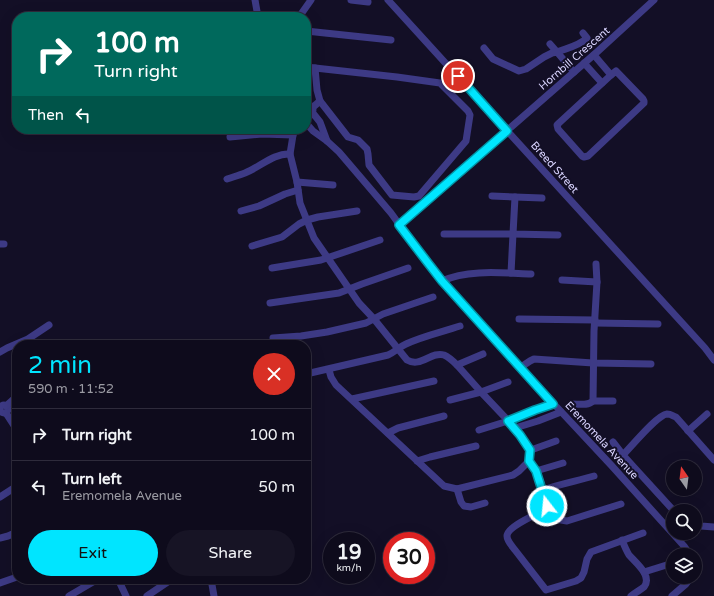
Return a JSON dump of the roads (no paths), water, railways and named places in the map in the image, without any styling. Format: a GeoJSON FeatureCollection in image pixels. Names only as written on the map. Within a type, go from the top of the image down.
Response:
{"type":"FeatureCollection","features":[{"type":"Feature","properties":{"kind":"street"},"geometry":{"type":"LineString","coordinates":[[256,0],[257,12]]}},
{"type":"Feature","properties":{"kind":"street"},"geometry":{"type":"LineString","coordinates":[[303,12],[311,0]]}},
{"type":"Feature","properties":{"kind":"street"},"geometry":{"type":"LineString","coordinates":[[351,0],[368,2]]}},
{"type":"Feature","properties":{"kind":"street","name":"Breed Street"},"geometry":{"type":"LineString","coordinates":[[388,0],[714,356]]}},
{"type":"Feature","properties":{"kind":"street","name":"Hornbill Crescent"},"geometry":{"type":"LineString","coordinates":[[399,225],[584,64],[654,0]]}},
{"type":"Feature","properties":{"kind":"street"},"geometry":{"type":"LineString","coordinates":[[311,32],[391,40]]}},
{"type":"Feature","properties":{"kind":"street"},"geometry":{"type":"LineString","coordinates":[[484,48],[493,59],[519,71],[526,69],[552,53],[579,44],[587,38],[583,33]]}},
{"type":"Feature","properties":{"kind":"street"},"geometry":{"type":"LineString","coordinates":[[550,44],[574,72]]}},
{"type":"Feature","properties":{"kind":"street"},"geometry":{"type":"LineString","coordinates":[[594,55],[611,75]]}},
{"type":"Feature","properties":{"kind":"street"},"geometry":{"type":"LineString","coordinates":[[584,64],[602,83]]}},
{"type":"Feature","properties":{"kind":"street"},"geometry":{"type":"LineString","coordinates":[[311,68],[397,77],[440,83],[468,111],[470,115],[466,141],[419,196],[392,195],[369,165],[367,149],[358,140],[348,137],[320,101],[317,90],[315,68]]}},
{"type":"Feature","properties":{"kind":"street"},"geometry":{"type":"LineString","coordinates":[[616,72],[643,99],[644,103],[588,156],[584,157],[558,129],[557,125],[602,83],[616,72]]}},
{"type":"Feature","properties":{"kind":"street"},"geometry":{"type":"LineString","coordinates":[[311,107],[320,101]]}},
{"type":"Feature","properties":{"kind":"street","name":"Eremomela Avenue"},"geometry":{"type":"LineString","coordinates":[[311,109],[320,122],[327,141]]}},
{"type":"Feature","properties":{"kind":"street","name":"Eremomela Avenue"},"geometry":{"type":"LineString","coordinates":[[311,129],[327,141],[347,162],[391,213],[442,281],[685,548]]}},
{"type":"Feature","properties":{"kind":"street"},"geometry":{"type":"LineString","coordinates":[[230,137],[262,134]]}},
{"type":"Feature","properties":{"kind":"street"},"geometry":{"type":"LineString","coordinates":[[294,134],[290,154],[297,182],[300,203],[314,238],[349,289],[362,307],[409,361],[420,362],[435,355],[450,358],[515,428],[530,450],[529,461],[513,476],[457,489],[444,486],[336,385],[329,370]]}},
{"type":"Feature","properties":{"kind":"street"},"geometry":{"type":"LineString","coordinates":[[227,179],[246,173],[263,162],[279,156],[290,154]]}},
{"type":"Feature","properties":{"kind":"street"},"geometry":{"type":"LineString","coordinates":[[297,182],[333,185]]}},
{"type":"Feature","properties":{"kind":"street"},"geometry":{"type":"LineString","coordinates":[[241,211],[259,206],[285,194],[298,190]]}},
{"type":"Feature","properties":{"kind":"street"},"geometry":{"type":"LineString","coordinates":[[492,196],[542,198]]}},
{"type":"Feature","properties":{"kind":"street"},"geometry":{"type":"LineString","coordinates":[[512,273],[515,197]]}},
{"type":"Feature","properties":{"kind":"street"},"geometry":{"type":"LineString","coordinates":[[252,246],[282,237],[307,220],[324,215],[357,211]]}},
{"type":"Feature","properties":{"kind":"street"},"geometry":{"type":"LineString","coordinates":[[444,234],[558,235]]}},
{"type":"Feature","properties":{"kind":"street"},"geometry":{"type":"LineString","coordinates":[[272,268],[314,262],[380,240]]}},
{"type":"Feature","properties":{"kind":"street"},"geometry":{"type":"LineString","coordinates":[[593,401],[594,331],[597,282],[596,264]]}},
{"type":"Feature","properties":{"kind":"street"},"geometry":{"type":"LineString","coordinates":[[270,304],[340,293],[408,268]]}},
{"type":"Feature","properties":{"kind":"street"},"geometry":{"type":"LineString","coordinates":[[442,281],[460,275],[474,273],[531,274]]}},
{"type":"Feature","properties":{"kind":"street"},"geometry":{"type":"LineString","coordinates":[[562,280],[597,282]]}},
{"type":"Feature","properties":{"kind":"street"},"geometry":{"type":"LineString","coordinates":[[273,338],[327,332],[366,323],[383,314],[434,297]]}},
{"type":"Feature","properties":{"kind":"street"},"geometry":{"type":"LineString","coordinates":[[519,319],[658,324]]}},
{"type":"Feature","properties":{"kind":"street"},"geometry":{"type":"LineString","coordinates":[[26,340],[49,325]]}},
{"type":"Feature","properties":{"kind":"street"},"geometry":{"type":"LineString","coordinates":[[311,373],[388,355],[393,353],[397,348],[460,326]]}},
{"type":"Feature","properties":{"kind":"street"},"geometry":{"type":"LineString","coordinates":[[0,352],[12,347]]}},
{"type":"Feature","properties":{"kind":"street","name":"Breed Street"},"geometry":{"type":"LineString","coordinates":[[706,348],[714,360]]}},
{"type":"Feature","properties":{"kind":"street"},"geometry":{"type":"LineString","coordinates":[[457,365],[483,354]]}},
{"type":"Feature","properties":{"kind":"street"},"geometry":{"type":"LineString","coordinates":[[521,368],[534,359],[651,364]]}},
{"type":"Feature","properties":{"kind":"street"},"geometry":{"type":"LineString","coordinates":[[352,400],[434,380]]}},
{"type":"Feature","properties":{"kind":"street"},"geometry":{"type":"LineString","coordinates":[[450,400],[481,392],[508,382]]}},
{"type":"Feature","properties":{"kind":"street"},"geometry":{"type":"LineString","coordinates":[[12,401],[3,409],[12,422]]}},
{"type":"Feature","properties":{"kind":"street"},"geometry":{"type":"LineString","coordinates":[[572,404],[588,404],[593,401],[613,401]]}},
{"type":"Feature","properties":{"kind":"street"},"geometry":{"type":"LineString","coordinates":[[479,430],[553,404]]}},
{"type":"Feature","properties":{"kind":"street"},"geometry":{"type":"LineString","coordinates":[[515,428],[561,412]]}},
{"type":"Feature","properties":{"kind":"street"},"geometry":{"type":"LineString","coordinates":[[623,455],[655,421],[667,414],[676,417],[714,460]]}},
{"type":"Feature","properties":{"kind":"street"},"geometry":{"type":"LineString","coordinates":[[688,431],[707,414]]}},
{"type":"Feature","properties":{"kind":"street"},"geometry":{"type":"LineString","coordinates":[[388,433],[398,428],[444,416]]}},
{"type":"Feature","properties":{"kind":"street"},"geometry":{"type":"LineString","coordinates":[[530,450],[556,441]]}},
{"type":"Feature","properties":{"kind":"street"},"geometry":{"type":"LineString","coordinates":[[613,442],[632,466],[667,504]]}},
{"type":"Feature","properties":{"kind":"street"},"geometry":{"type":"LineString","coordinates":[[418,461],[476,446]]}},
{"type":"Feature","properties":{"kind":"street"},"geometry":{"type":"LineString","coordinates":[[529,461],[536,471],[543,490],[547,506],[546,509]]}},
{"type":"Feature","properties":{"kind":"street"},"geometry":{"type":"LineString","coordinates":[[536,471],[563,462]]}},
{"type":"Feature","properties":{"kind":"street"},"geometry":{"type":"LineString","coordinates":[[543,490],[594,476]]}},
{"type":"Feature","properties":{"kind":"street"},"geometry":{"type":"LineString","coordinates":[[0,497],[12,489]]}},
{"type":"Feature","properties":{"kind":"street"},"geometry":{"type":"LineString","coordinates":[[457,489],[460,502],[464,506],[471,507],[485,503]]}},
{"type":"Feature","properties":{"kind":"street"},"geometry":{"type":"LineString","coordinates":[[546,509],[561,520],[567,521],[621,504]]}},
{"type":"Feature","properties":{"kind":"street"},"geometry":{"type":"LineString","coordinates":[[546,509],[512,528],[507,535],[510,544],[548,593],[581,578],[587,558],[591,552],[643,533]]}},
{"type":"Feature","properties":{"kind":"street"},"geometry":{"type":"LineString","coordinates":[[702,526],[714,527]]}},
{"type":"Feature","properties":{"kind":"street"},"geometry":{"type":"LineString","coordinates":[[0,538],[12,534]]}},
{"type":"Feature","properties":{"kind":"street"},"geometry":{"type":"LineString","coordinates":[[622,540],[628,553],[643,569],[646,582],[645,586],[631,596]]}},
{"type":"Feature","properties":{"kind":"street"},"geometry":{"type":"LineString","coordinates":[[644,572],[666,565]]}},
{"type":"Feature","properties":{"kind":"street"},"geometry":{"type":"LineString","coordinates":[[0,583],[12,579]]}},
{"type":"Feature","properties":{"kind":"street"},"geometry":{"type":"LineString","coordinates":[[69,596],[89,584]]}},
{"type":"Feature","properties":{"kind":"street"},"geometry":{"type":"LineString","coordinates":[[120,584],[126,596]]}},
{"type":"Feature","properties":{"kind":"street"},"geometry":{"type":"LineString","coordinates":[[147,596],[165,584]]}},
{"type":"Feature","properties":{"kind":"street"},"geometry":{"type":"LineString","coordinates":[[212,584],[214,596]]}},
{"type":"Feature","properties":{"kind":"street"},"geometry":{"type":"LineString","coordinates":[[672,596],[686,584]]}}]}
